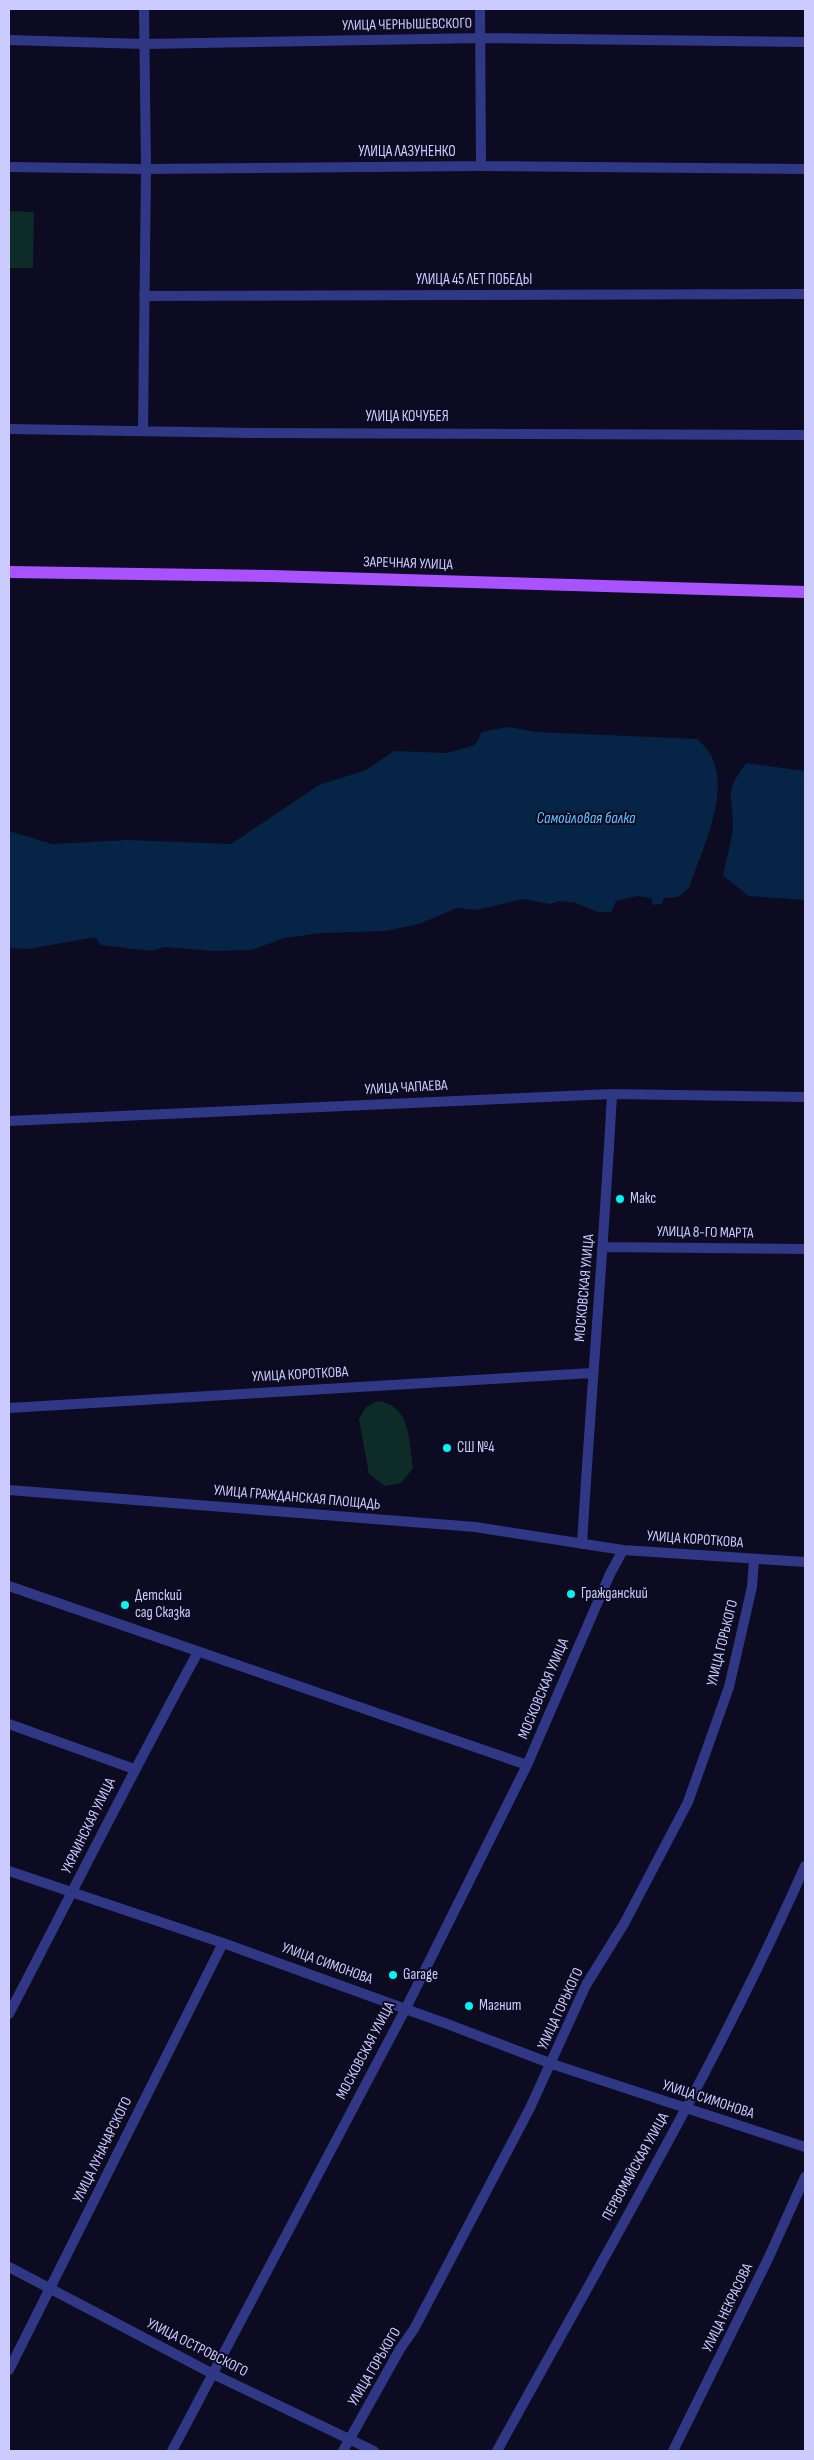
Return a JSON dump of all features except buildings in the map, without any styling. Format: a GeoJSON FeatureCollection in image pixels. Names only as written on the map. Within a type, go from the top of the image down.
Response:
{"type":"FeatureCollection","features":[{"type":"Feature","properties":{"kind":"main road","name":"ЗАРЕЧНАЯ УЛИЦА"},"geometry":{"type":"LineString","coordinates":[[9,572],[271,576],[805,592]]}},
{"type":"Feature","properties":{"kind":"street"},"geometry":{"type":"LineString","coordinates":[[143,430],[146,169],[144,9]]}},
{"type":"Feature","properties":{"kind":"street"},"geometry":{"type":"LineString","coordinates":[[480,9],[482,38],[482,166]]}},
{"type":"Feature","properties":{"kind":"street","name":"УЛИЦА ЧЕРНЫШЕВСКОГО"},"geometry":{"type":"LineString","coordinates":[[9,40],[144,44],[482,38],[805,42]]}},
{"type":"Feature","properties":{"kind":"street","name":"УЛИЦА ЛАЗУНЕНКО"},"geometry":{"type":"LineString","coordinates":[[9,167],[146,169],[482,166],[805,170]]}},
{"type":"Feature","properties":{"kind":"street","name":"УЛИЦА 45 ЛЕТ ПОБЕДЫ"},"geometry":{"type":"LineString","coordinates":[[144,296],[805,294]]}},
{"type":"Feature","properties":{"kind":"street","name":"УЛИЦА КОЧУБЕЯ"},"geometry":{"type":"LineString","coordinates":[[9,429],[253,433],[805,435]]}},
{"type":"Feature","properties":{"kind":"street","name":"УЛИЦА ЧАПАЕВА"},"geometry":{"type":"LineString","coordinates":[[9,1121],[612,1094],[805,1096]]}},
{"type":"Feature","properties":{"kind":"street","name":"МОСКОВСКАЯ УЛИЦА"},"geometry":{"type":"LineString","coordinates":[[582,1544],[592,1372],[604,1247],[612,1094]]}},
{"type":"Feature","properties":{"kind":"street","name":"УЛИЦА 8-ГО МАРТА"},"geometry":{"type":"LineString","coordinates":[[604,1247],[805,1249]]}},
{"type":"Feature","properties":{"kind":"street","name":"УЛИЦА КОРОТКОВА"},"geometry":{"type":"LineString","coordinates":[[9,1408],[592,1372]]}},
{"type":"Feature","properties":{"kind":"street","name":"УЛИЦА ГРАЖДАНСКАЯ ПЛОЩАДЬ"},"geometry":{"type":"LineString","coordinates":[[9,1490],[475,1527],[582,1544]]}},
{"type":"Feature","properties":{"kind":"street","name":"УЛИЦА КОРОТКОВА"},"geometry":{"type":"LineString","coordinates":[[582,1544],[623,1550],[805,1562]]}},
{"type":"Feature","properties":{"kind":"street","name":"МОСКОВСКАЯ УЛИЦА"},"geometry":{"type":"LineString","coordinates":[[172,2451],[406,2008],[527,1765],[610,1574],[623,1550]]}},
{"type":"Feature","properties":{"kind":"street","name":"УЛИЦА ГОРЬКОГО"},"geometry":{"type":"LineString","coordinates":[[343,2451],[414,2329],[552,2064],[586,1985],[630,1913],[688,1802],[729,1687],[752,1587],[754,1560]]}},
{"type":"Feature","properties":{"kind":"street"},"geometry":{"type":"LineString","coordinates":[[9,1586],[527,1765]]}},
{"type":"Feature","properties":{"kind":"street","name":"УКРАИНСКАЯ УЛИЦА"},"geometry":{"type":"LineString","coordinates":[[9,2014],[134,1770],[198,1652]]}},
{"type":"Feature","properties":{"kind":"street"},"geometry":{"type":"LineString","coordinates":[[9,1724],[134,1770]]}},
{"type":"Feature","properties":{"kind":"street","name":"ПЕРВОМАЙСКАЯ УЛИЦА"},"geometry":{"type":"LineString","coordinates":[[497,2451],[686,2109],[805,1866]]}},
{"type":"Feature","properties":{"kind":"street","name":"УЛИЦА СИМОНОВА"},"geometry":{"type":"LineString","coordinates":[[9,1872],[223,1943],[406,2008],[552,2064],[805,2147]]}},
{"type":"Feature","properties":{"kind":"street","name":"УЛИЦА ЛУНАЧАРСКОГО"},"geometry":{"type":"LineString","coordinates":[[9,2370],[223,1943]]}},
{"type":"Feature","properties":{"kind":"street","name":"УЛИЦА НЕКРАСОВА"},"geometry":{"type":"LineString","coordinates":[[673,2451],[764,2268],[805,2177]]}},
{"type":"Feature","properties":{"kind":"street","name":"УЛИЦА ОСТРОВСКОГО"},"geometry":{"type":"LineString","coordinates":[[9,2267],[50,2291],[213,2374],[374,2451]]}},
{"type":"Feature","properties":{"kind":"green space"},"geometry":{"type":"Polygon","coordinates":[[[9,211],[34,212],[33,268],[9,268],[9,211]]]}},
{"type":"Feature","properties":{"kind":"green space"},"geometry":{"type":"Polygon","coordinates":[[[378,1401],[389,1404],[403,1417],[409,1436],[413,1468],[401,1483],[385,1486],[369,1474],[359,1419],[366,1407],[378,1401]]]}},
{"type":"Feature","properties":{"kind":"water","name":"Самойловая балка"},"geometry":{"type":"Polygon","coordinates":[[[508,727],[537,732],[697,739],[712,757],[717,772],[718,788],[712,823],[689,888],[678,897],[664,898],[662,904],[653,905],[651,898],[637,896],[616,901],[611,912],[598,912],[576,903],[559,901],[550,904],[523,899],[477,910],[457,908],[419,924],[385,931],[321,933],[284,938],[252,950],[212,951],[164,947],[152,951],[101,945],[95,937],[29,949],[9,948],[9,831],[52,844],[127,840],[231,844],[319,785],[366,770],[394,751],[447,753],[475,745],[482,732],[508,727]]]}},
{"type":"Feature","properties":{"kind":"water"},"geometry":{"type":"Polygon","coordinates":[[[746,763],[805,771],[805,900],[749,896],[723,876],[733,825],[732,788],[734,781],[746,763]]]}},
{"type":"Feature","properties":{"kind":"place","name":"Макс"},"geometry":{"type":"Point","coordinates":[620,1199]}},
{"type":"Feature","properties":{"kind":"place","name":"СШ №4"},"geometry":{"type":"Point","coordinates":[447,1448]}},
{"type":"Feature","properties":{"kind":"place","name":"Гражданский"},"geometry":{"type":"Point","coordinates":[571,1594]}},
{"type":"Feature","properties":{"kind":"place","name":"Детский сад Сказка"},"geometry":{"type":"Point","coordinates":[125,1605]}},
{"type":"Feature","properties":{"kind":"place","name":"Garage"},"geometry":{"type":"Point","coordinates":[393,1975]}},
{"type":"Feature","properties":{"kind":"place","name":"Магнит"},"geometry":{"type":"Point","coordinates":[469,2006]}}]}
